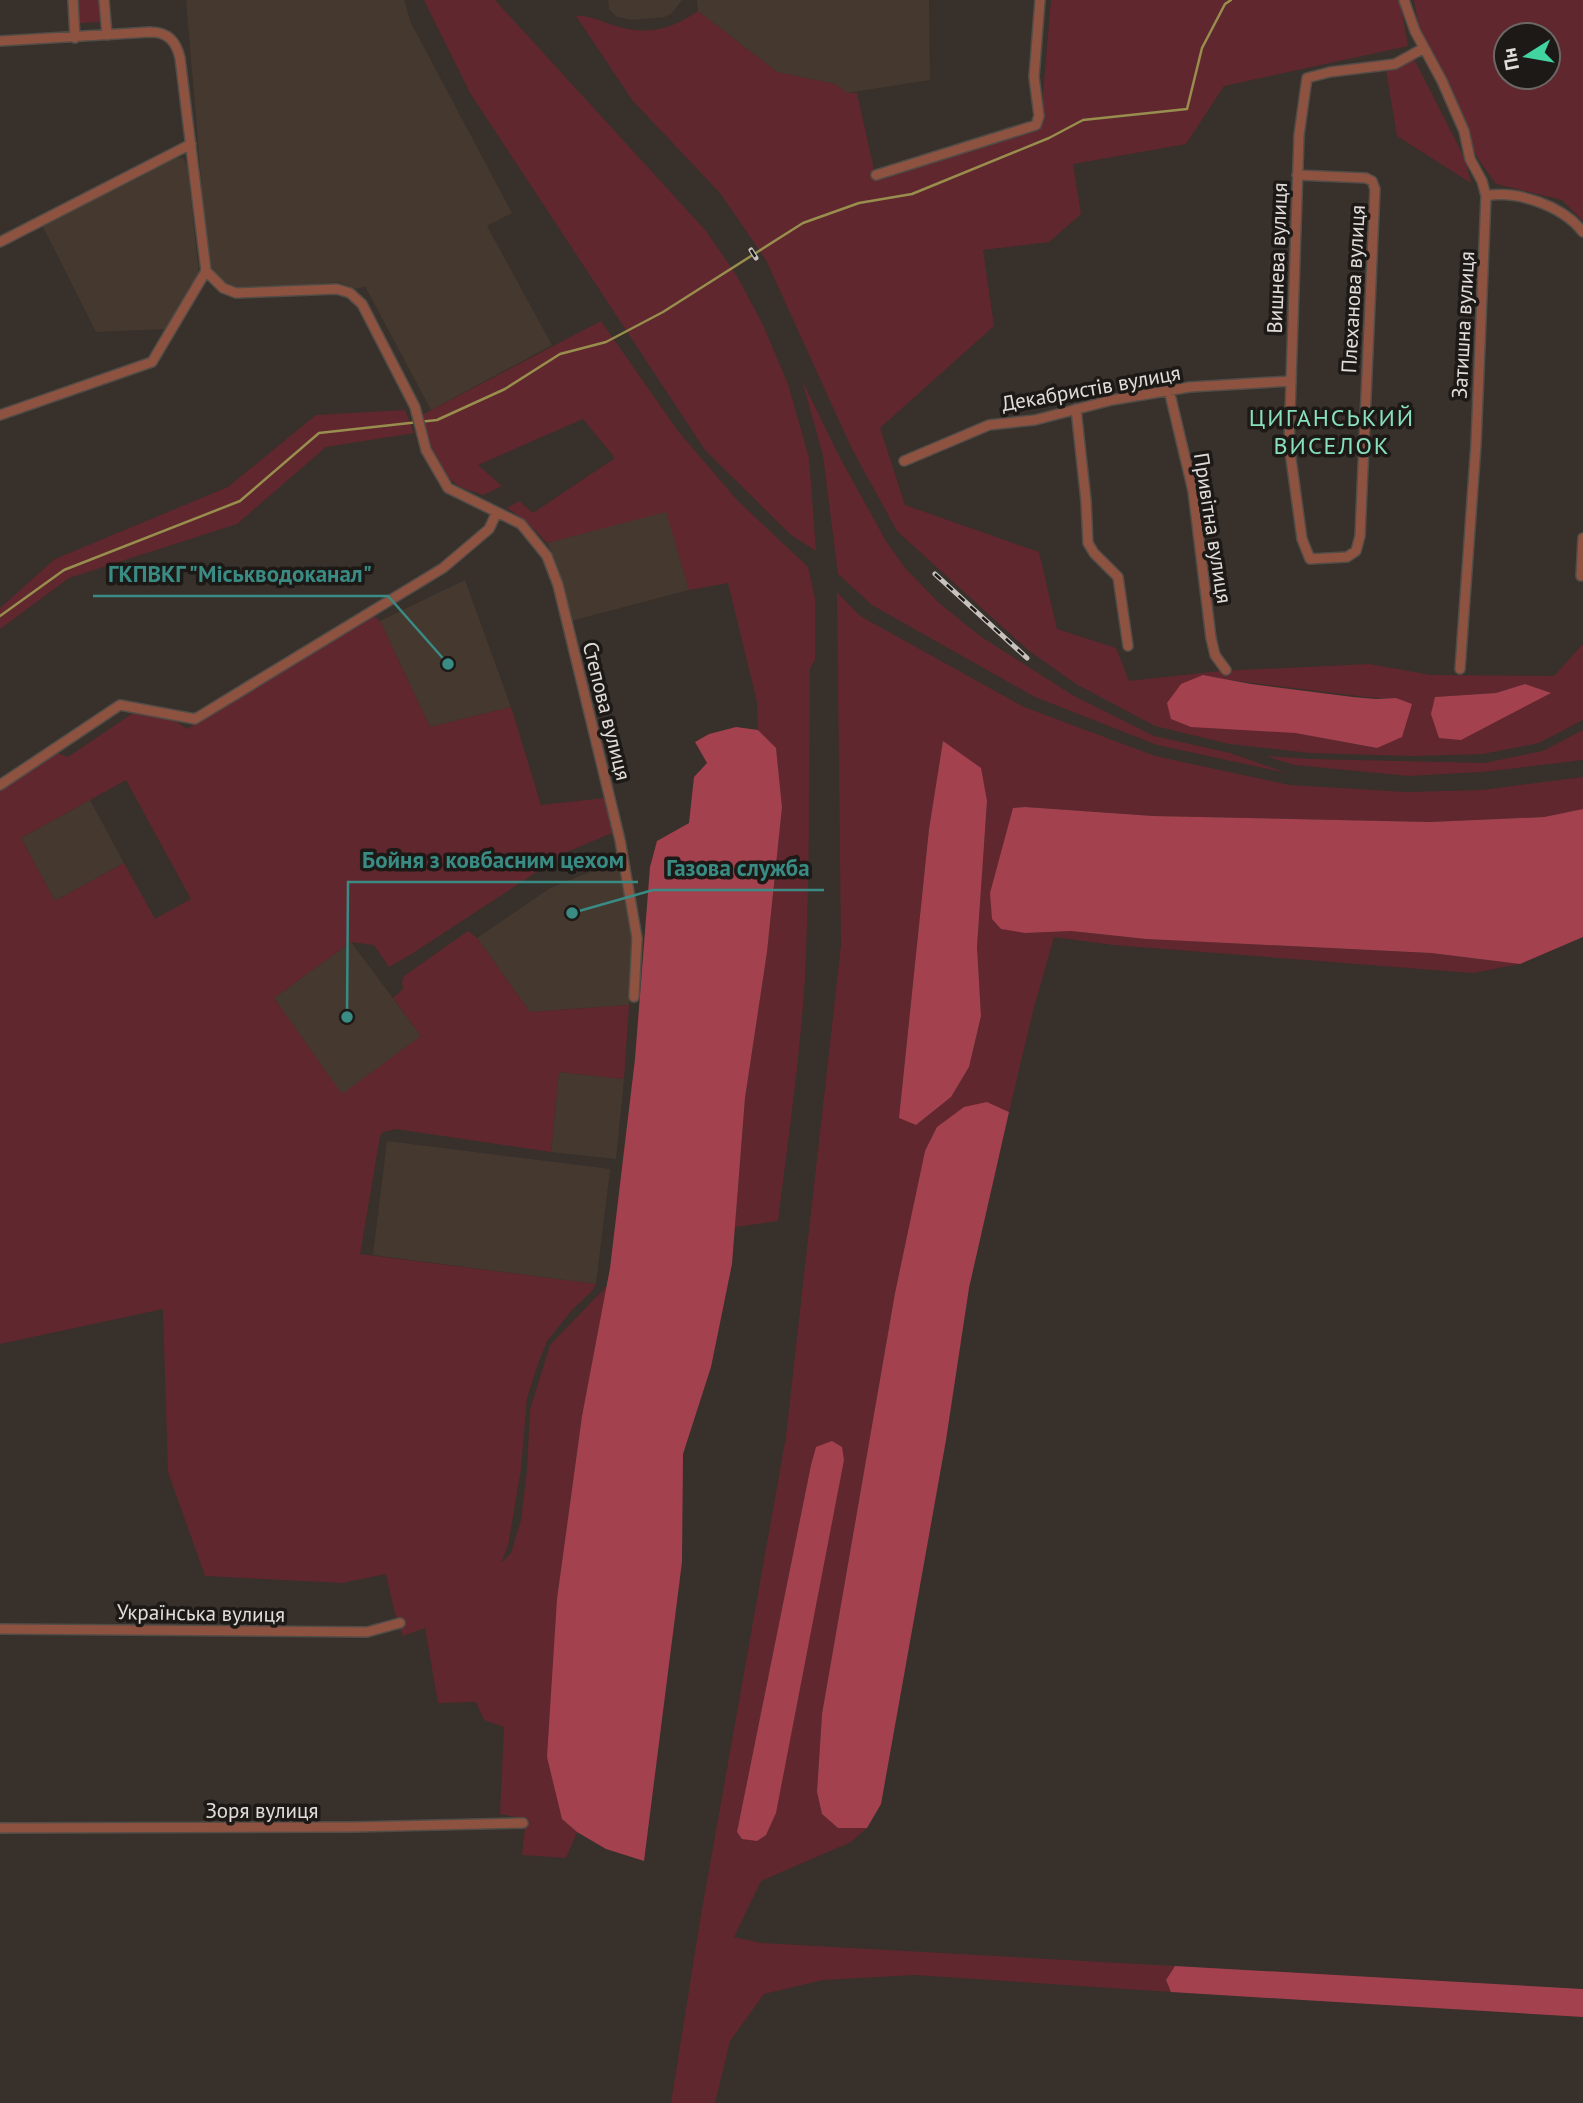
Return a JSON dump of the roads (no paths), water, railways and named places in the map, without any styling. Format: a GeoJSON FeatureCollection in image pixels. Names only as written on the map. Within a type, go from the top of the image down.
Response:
{"type":"FeatureCollection","features":[{"type":"Feature","properties":{"kind":"street"},"geometry":{"type":"LineString","coordinates":[[73,0],[75,38]]}},
{"type":"Feature","properties":{"kind":"street"},"geometry":{"type":"LineString","coordinates":[[104,0],[107,35]]}},
{"type":"Feature","properties":{"kind":"street"},"geometry":{"type":"LineString","coordinates":[[876,176],[1036,125],[1039,109],[1034,77],[1040,0]]}},
{"type":"Feature","properties":{"kind":"street","name":"Затишна вулиця"},"geometry":{"type":"LineString","coordinates":[[1404,1],[1462,125],[1470,159],[1482,181],[1486,196],[1476,444],[1460,669]]}},
{"type":"Feature","properties":{"kind":"street"},"geometry":{"type":"LineString","coordinates":[[0,41],[156,32],[165,34],[174,41],[180,58],[206,271],[152,362],[0,415]]}},
{"type":"Feature","properties":{"kind":"street","name":"Вишнева вулиця"},"geometry":{"type":"LineString","coordinates":[[1310,559],[1302,539],[1290,457],[1297,175],[1301,107],[1307,78],[1330,72],[1395,64],[1424,48]]}},
{"type":"Feature","properties":{"kind":"street"},"geometry":{"type":"LineString","coordinates":[[0,242],[191,144]]}},
{"type":"Feature","properties":{"kind":"street","name":"Плеханова вулиця"},"geometry":{"type":"LineString","coordinates":[[1297,175],[1363,177],[1372,181],[1375,190],[1358,545],[1353,555],[1347,557],[1310,559]]}},
{"type":"Feature","properties":{"kind":"street"},"geometry":{"type":"LineString","coordinates":[[1486,196],[1506,194],[1532,201],[1564,215],[1583,232]]}},
{"type":"Feature","properties":{"kind":"street","name":"Степова вулиця"},"geometry":{"type":"LineString","coordinates":[[206,271],[223,288],[236,293],[337,289],[350,293],[362,304],[401,379],[415,407],[426,450],[448,488],[521,524],[547,556],[558,585],[620,840],[637,938],[634,998]]}},
{"type":"Feature","properties":{"kind":"street","name":"Декабристів вулиця"},"geometry":{"type":"LineString","coordinates":[[904,461],[978,428],[1035,420],[1112,400],[1169,390],[1292,382]]}},
{"type":"Feature","properties":{"kind":"street","name":"Привітна вулиця"},"geometry":{"type":"LineString","coordinates":[[1169,390],[1193,491],[1211,638],[1217,659],[1226,670]]}},
{"type":"Feature","properties":{"kind":"street"},"geometry":{"type":"LineString","coordinates":[[1076,409],[1088,543],[1094,553],[1118,577],[1128,646]]}},
{"type":"Feature","properties":{"kind":"street"},"geometry":{"type":"LineString","coordinates":[[0,785],[120,705],[195,719],[443,568],[489,529],[497,512]]}},
{"type":"Feature","properties":{"kind":"street"},"geometry":{"type":"LineString","coordinates":[[1581,576],[1583,538]]}},
{"type":"Feature","properties":{"kind":"street","name":"Українська вулиця"},"geometry":{"type":"LineString","coordinates":[[0,1629],[367,1632],[400,1623]]}},
{"type":"Feature","properties":{"kind":"street","name":"Зоря вулиця"},"geometry":{"type":"LineString","coordinates":[[0,1828],[352,1827],[523,1823]]}},
{"type":"Feature","properties":{"kind":"waterway"},"geometry":{"type":"LineString","coordinates":[[0,616],[64,570],[240,501],[319,433],[437,420],[505,389],[560,354],[606,342],[663,312],[803,223],[859,203],[912,194],[1049,138],[1083,120],[1187,109],[1202,48],[1225,4],[1231,0]]}},
{"type":"Feature","properties":{"kind":"railway"},"geometry":{"type":"LineString","coordinates":[[751,250],[756,258]]}},
{"type":"Feature","properties":{"kind":"railway"},"geometry":{"type":"LineString","coordinates":[[935,574],[1027,658]]}},
{"type":"Feature","properties":{"kind":"place","name":"ГКПВКГ \"Міськводоканал\""},"geometry":{"type":"Point","coordinates":[448,664]}},
{"type":"Feature","properties":{"kind":"place","name":"Газова служба"},"geometry":{"type":"Point","coordinates":[572,913]}},
{"type":"Feature","properties":{"kind":"place","name":"Бойня з ковбасним цехом"},"geometry":{"type":"Point","coordinates":[347,1017]}},
{"type":"Feature","properties":{"kind":"district","name":"ЦИГАНСЬКИЙ ВИСЕЛОК"},"geometry":{"type":"Point","coordinates":[1332,431]}}]}
